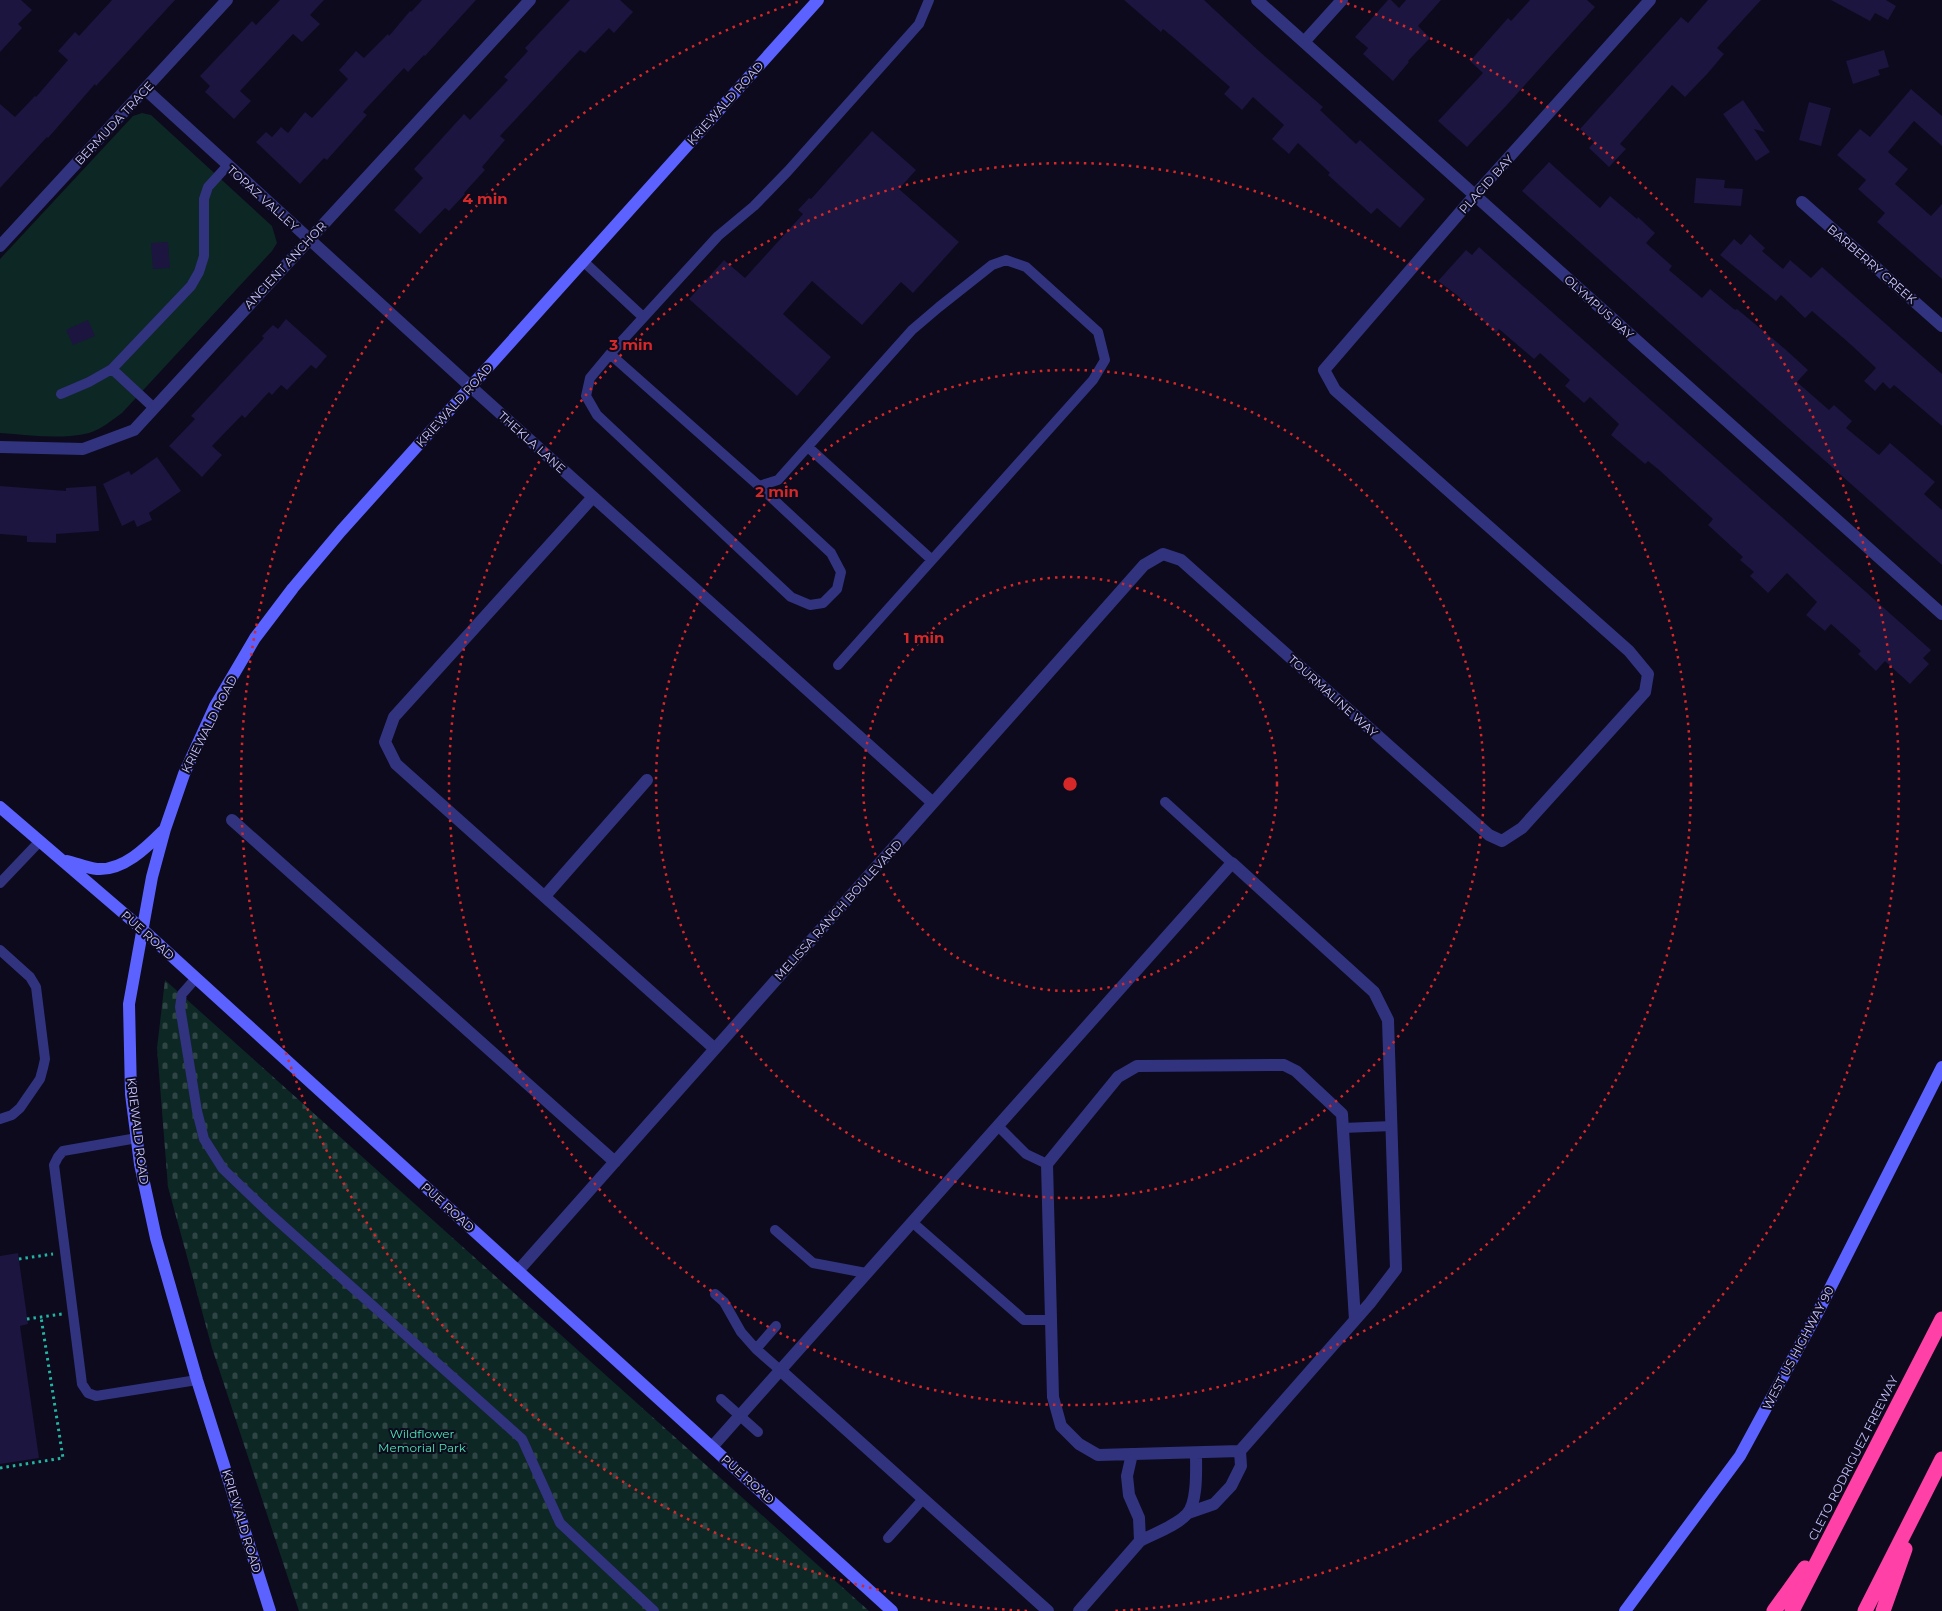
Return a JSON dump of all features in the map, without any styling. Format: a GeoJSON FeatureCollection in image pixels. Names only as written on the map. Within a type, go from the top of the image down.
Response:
{"type":"FeatureCollection","features":[{"type":"Feature","properties":{"kind":"highway","name":"CLETO RODRIGUEZ FREEWAY"},"geometry":{"type":"LineString","coordinates":[[1792,1611],[1942,1319]]}},
{"type":"Feature","properties":{"kind":"highway"},"geometry":{"type":"LineString","coordinates":[[1865,1611],[1942,1459]]}},
{"type":"Feature","properties":{"kind":"highway"},"geometry":{"type":"LineString","coordinates":[[1883,1611],[1929,1484]]}},
{"type":"Feature","properties":{"kind":"highway"},"geometry":{"type":"LineString","coordinates":[[1774,1611],[1836,1524]]}},
{"type":"Feature","properties":{"kind":"street","name":"BERMUDA TRACE"},"geometry":{"type":"LineString","coordinates":[[0,246],[227,0]]}},
{"type":"Feature","properties":{"kind":"street","name":"ANCIENT ANCHOR"},"geometry":{"type":"LineString","coordinates":[[0,447],[83,449],[134,430],[530,0]]}},
{"type":"Feature","properties":{"kind":"street","name":"KRIEWALD ROAD"},"geometry":{"type":"LineString","coordinates":[[270,1611],[197,1380],[156,1238],[140,1164],[131,1094],[129,1004],[152,877],[165,829],[184,774],[215,706],[255,638],[294,588],[341,531],[818,0]]}},
{"type":"Feature","properties":{"kind":"street","name":"OLYMPUS BAY"},"geometry":{"type":"LineString","coordinates":[[1257,0],[1942,614]]}},
{"type":"Feature","properties":{"kind":"street"},"geometry":{"type":"LineString","coordinates":[[1304,42],[1342,0]]}},
{"type":"Feature","properties":{"kind":"street","name":"PLACID BAY"},"geometry":{"type":"LineString","coordinates":[[1502,841],[1522,828],[1645,692],[1648,674],[1630,651],[1335,390],[1324,370],[1475,195],[1650,0]]}},
{"type":"Feature","properties":{"kind":"street","name":"TOPAZ VALLEY"},"geometry":{"type":"LineString","coordinates":[[145,89],[471,386]]}},
{"type":"Feature","properties":{"kind":"street","name":"BARBERRY CREEK"},"geometry":{"type":"LineString","coordinates":[[1802,202],[1942,326]]}},
{"type":"Feature","properties":{"kind":"street","name":"THEKLA LANE"},"geometry":{"type":"LineString","coordinates":[[471,386],[933,803]]}},
{"type":"Feature","properties":{"kind":"street"},"geometry":{"type":"LineString","coordinates":[[593,497],[394,718],[385,742],[396,764],[715,1049]]}},
{"type":"Feature","properties":{"kind":"street","name":"TOURMALINE WAY"},"geometry":{"type":"LineString","coordinates":[[1163,554],[1181,560],[1488,835],[1502,841]]}},
{"type":"Feature","properties":{"kind":"street","name":"MELISSA RANCH BOULEVARD"},"geometry":{"type":"LineString","coordinates":[[518,1271],[1144,565],[1163,554]]}},
{"type":"Feature","properties":{"kind":"street"},"geometry":{"type":"LineString","coordinates":[[545,896],[647,780]]}},
{"type":"Feature","properties":{"kind":"street","name":"PUE ROAD"},"geometry":{"type":"LineString","coordinates":[[0,807],[142,929],[892,1611]]}},
{"type":"Feature","properties":{"kind":"street"},"geometry":{"type":"LineString","coordinates":[[232,820],[615,1162]]}},
{"type":"Feature","properties":{"kind":"street"},"geometry":{"type":"LineString","coordinates":[[62,859],[97,869],[110,868],[122,864],[147,848],[165,829]]}},
{"type":"Feature","properties":{"kind":"street"},"geometry":{"type":"LineString","coordinates":[[712,1447],[1232,863],[1374,992],[1388,1020],[1396,1269],[1355,1320],[1240,1452],[1241,1466],[1231,1486],[1214,1504],[1188,1513],[1140,1541],[1079,1611]]}},
{"type":"Feature","properties":{"kind":"street"},"geometry":{"type":"LineString","coordinates":[[1240,1452],[1098,1455],[1078,1444],[1061,1426],[1053,1397],[1046,1164],[1118,1077],[1137,1066],[1284,1065],[1296,1071],[1342,1114],[1355,1320]]}},
{"type":"Feature","properties":{"kind":"street","name":"WEST US HIGHWAY 90"},"geometry":{"type":"LineString","coordinates":[[1625,1611],[1740,1456],[1818,1312],[1942,1067]]}},
{"type":"Feature","properties":{"kind":"street"},"geometry":{"type":"LineString","coordinates":[[780,1370],[1048,1611]]}},
{"type":"Feature","properties":{"kind":"street"},"geometry":{"type":"LineString","coordinates":[[1188,1513],[1197,1486],[1196,1453]]}},
{"type":"Feature","properties":{"kind":"street"},"geometry":{"type":"LineString","coordinates":[[1132,1454],[1127,1476],[1129,1495],[1139,1518],[1140,1541]]}},
{"type":"Feature","properties":{"kind":"lane"},"geometry":{"type":"LineString","coordinates":[[610,354],[759,486],[831,553],[841,572],[837,589],[823,603],[810,605],[791,597],[596,415],[586,396],[590,378],[610,354],[718,236],[754,206],[788,171],[919,24],[930,0]]}},
{"type":"Feature","properties":{"kind":"lane"},"geometry":{"type":"LineString","coordinates":[[61,394],[89,382],[112,369],[191,286],[200,272],[204,256],[204,199],[208,187],[228,165]]}},
{"type":"Feature","properties":{"kind":"lane"},"geometry":{"type":"LineString","coordinates":[[759,486],[778,480],[912,330],[992,265],[1006,260],[1026,267],[1098,332],[1105,360],[1093,380],[838,665]]}},
{"type":"Feature","properties":{"kind":"lane"},"geometry":{"type":"LineString","coordinates":[[583,262],[643,317]]}},
{"type":"Feature","properties":{"kind":"lane"},"geometry":{"type":"LineString","coordinates":[[112,369],[154,408]]}},
{"type":"Feature","properties":{"kind":"lane"},"geometry":{"type":"LineString","coordinates":[[808,447],[932,560]]}},
{"type":"Feature","properties":{"kind":"lane"},"geometry":{"type":"LineString","coordinates":[[1165,802],[1232,863]]}},
{"type":"Feature","properties":{"kind":"lane"},"geometry":{"type":"LineString","coordinates":[[0,883],[40,841]]}},
{"type":"Feature","properties":{"kind":"lane"},"geometry":{"type":"LineString","coordinates":[[0,950],[30,977],[36,987],[45,1059],[40,1079],[20,1108],[12,1115],[0,1119]]}},
{"type":"Feature","properties":{"kind":"lane"},"geometry":{"type":"LineString","coordinates":[[196,978],[182,994],[180,1007],[197,1111],[204,1139],[223,1169],[269,1213],[522,1438],[560,1523],[654,1611]]}},
{"type":"Feature","properties":{"kind":"lane"},"geometry":{"type":"LineString","coordinates":[[998,1126],[1026,1154],[1046,1164]]}},
{"type":"Feature","properties":{"kind":"lane"},"geometry":{"type":"LineString","coordinates":[[1343,1128],[1392,1126]]}},
{"type":"Feature","properties":{"kind":"lane"},"geometry":{"type":"LineString","coordinates":[[137,1138],[63,1152],[54,1165],[82,1384],[88,1393],[96,1396],[197,1380]]}},
{"type":"Feature","properties":{"kind":"lane"},"geometry":{"type":"LineString","coordinates":[[912,1222],[1024,1320],[1051,1320]]}},
{"type":"Feature","properties":{"kind":"lane"},"geometry":{"type":"LineString","coordinates":[[775,1230],[813,1263],[866,1273]]}},
{"type":"Feature","properties":{"kind":"lane"},"geometry":{"type":"LineString","coordinates":[[715,1294],[724,1302],[741,1332],[756,1349],[780,1370]]}},
{"type":"Feature","properties":{"kind":"lane"},"geometry":{"type":"LineString","coordinates":[[756,1349],[776,1326]]}},
{"type":"Feature","properties":{"kind":"lane"},"geometry":{"type":"LineString","coordinates":[[721,1399],[758,1432]]}},
{"type":"Feature","properties":{"kind":"lane"},"geometry":{"type":"LineString","coordinates":[[888,1538],[923,1499]]}},
{"type":"Feature","properties":{"kind":"path"},"geometry":{"type":"LineString","coordinates":[[19,1259],[65,1252]]}},
{"type":"Feature","properties":{"kind":"path"},"geometry":{"type":"LineString","coordinates":[[27,1319],[72,1312]]}},
{"type":"Feature","properties":{"kind":"path"},"geometry":{"type":"LineString","coordinates":[[0,1468],[63,1458],[41,1317]]}},
{"type":"Feature","properties":{"kind":"green space"},"geometry":{"type":"Polygon","coordinates":[[[142,113],[151,115],[272,226],[277,243],[272,251],[122,413],[107,424],[89,433],[67,436],[0,433],[0,259],[133,116],[142,113]]]}},
{"type":"Feature","properties":{"kind":"green space","name":"Wildflower Memorial Park"},"geometry":{"type":"Polygon","coordinates":[[[165,980],[869,1611],[299,1611],[212,1348],[168,1187],[157,1048],[165,980]]]}},
{"type":"Feature","properties":{"kind":"building"},"geometry":{"type":"Polygon","coordinates":[[[0,0],[21,0],[32,10],[18,24],[22,28],[0,52],[0,0]]]}},
{"type":"Feature","properties":{"kind":"building"},"geometry":{"type":"Polygon","coordinates":[[[112,0],[175,0],[0,188],[0,104],[15,117],[36,97],[68,60],[58,51],[75,32],[79,36],[112,0]]]}},
{"type":"Feature","properties":{"kind":"building"},"geometry":{"type":"Polygon","coordinates":[[[280,0],[324,0],[310,15],[320,24],[302,42],[293,34],[240,91],[251,101],[234,119],[205,92],[210,86],[200,76],[252,21],[256,25],[280,0]]]}},
{"type":"Feature","properties":{"kind":"building"},"geometry":{"type":"Polygon","coordinates":[[[422,0],[476,0],[425,56],[408,72],[404,68],[363,112],[367,115],[327,160],[324,158],[300,184],[256,142],[266,132],[272,137],[281,127],[288,133],[305,112],[312,118],[348,79],[339,70],[356,51],[364,58],[388,34],[389,36],[422,0]]]}},
{"type":"Feature","properties":{"kind":"building"},"geometry":{"type":"Polygon","coordinates":[[[570,0],[620,0],[633,12],[614,33],[609,28],[585,53],[580,50],[500,136],[505,140],[482,167],[485,170],[465,194],[449,211],[445,208],[420,234],[394,210],[423,178],[414,169],[464,114],[470,120],[508,80],[504,77],[528,51],[525,48],[570,0]]]}},
{"type":"Feature","properties":{"kind":"building"},"geometry":{"type":"Polygon","coordinates":[[[1124,0],[1204,0],[1323,107],[1320,110],[1356,144],[1360,140],[1425,199],[1400,228],[1377,208],[1371,214],[1328,175],[1330,173],[1298,143],[1289,154],[1272,139],[1284,125],[1253,97],[1242,110],[1224,94],[1230,87],[1174,38],[1163,29],[1161,32],[1124,0]]]}},
{"type":"Feature","properties":{"kind":"building"},"geometry":{"type":"Polygon","coordinates":[[[1388,0],[1391,0],[1399,8],[1406,0],[1441,0],[1418,26],[1430,38],[1408,61],[1393,81],[1363,54],[1368,48],[1355,37],[1388,0]]]}},
{"type":"Feature","properties":{"kind":"building"},"geometry":{"type":"Polygon","coordinates":[[[1530,0],[1587,0],[1595,7],[1467,147],[1438,121],[1483,73],[1470,61],[1508,18],[1511,21],[1530,0]]]}},
{"type":"Feature","properties":{"kind":"building"},"geometry":{"type":"Polygon","coordinates":[[[1708,0],[1761,0],[1717,48],[1724,54],[1708,73],[1685,97],[1672,85],[1620,144],[1626,149],[1609,167],[1589,148],[1594,142],[1580,129],[1681,17],[1688,23],[1708,0]]]}},
{"type":"Feature","properties":{"kind":"building"},"geometry":{"type":"Polygon","coordinates":[[[1831,0],[1886,0],[1896,6],[1888,20],[1875,13],[1870,21],[1831,0]]]}},
{"type":"Feature","properties":{"kind":"building"},"geometry":{"type":"Polygon","coordinates":[[[1884,50],[1889,67],[1878,70],[1880,75],[1853,84],[1846,61],[1884,50]]]}},
{"type":"Feature","properties":{"kind":"building"},"geometry":{"type":"Polygon","coordinates":[[[1911,89],[1942,116],[1942,146],[1914,121],[1888,152],[1908,169],[1895,184],[1931,216],[1942,204],[1942,279],[1877,222],[1885,213],[1858,189],[1866,180],[1837,155],[1860,129],[1870,137],[1911,89]]]}},
{"type":"Feature","properties":{"kind":"building"},"geometry":{"type":"Polygon","coordinates":[[[1743,100],[1765,132],[1754,129],[1770,152],[1756,161],[1723,114],[1743,100]]]}},
{"type":"Feature","properties":{"kind":"building"},"geometry":{"type":"Polygon","coordinates":[[[1809,102],[1831,108],[1821,146],[1799,140],[1809,102]]]}},
{"type":"Feature","properties":{"kind":"building"},"geometry":{"type":"Polygon","coordinates":[[[872,131],[916,170],[899,189],[959,242],[913,293],[901,282],[862,325],[812,281],[783,314],[831,357],[797,396],[689,299],[724,260],[745,278],[803,214],[798,210],[809,198],[811,199],[872,131]]]}},
{"type":"Feature","properties":{"kind":"building"},"geometry":{"type":"Polygon","coordinates":[[[1549,162],[1600,208],[1610,196],[1637,219],[1638,217],[1655,233],[1646,243],[1672,266],[1669,270],[1702,298],[1710,289],[1785,349],[1808,370],[1797,382],[1829,410],[1834,405],[1852,421],[1846,428],[1879,455],[1890,443],[1935,482],[1924,494],[1942,510],[1942,565],[1522,191],[1549,162]]]}},
{"type":"Feature","properties":{"kind":"building"},"geometry":{"type":"Polygon","coordinates":[[[1696,178],[1725,180],[1724,188],[1743,189],[1741,206],[1694,203],[1696,178]]]}},
{"type":"Feature","properties":{"kind":"building"},"geometry":{"type":"Polygon","coordinates":[[[1750,234],[1765,248],[1762,251],[1783,269],[1790,260],[1811,278],[1822,267],[1942,374],[1942,426],[1894,385],[1890,389],[1883,382],[1875,391],[1864,381],[1876,368],[1849,343],[1812,311],[1805,318],[1781,295],[1776,301],[1720,255],[1734,239],[1741,245],[1750,234]]]}},
{"type":"Feature","properties":{"kind":"building"},"geometry":{"type":"Polygon","coordinates":[[[168,242],[170,268],[153,269],[151,243],[168,242]]]}},
{"type":"Feature","properties":{"kind":"building"},"geometry":{"type":"Polygon","coordinates":[[[1479,247],[1931,650],[1923,658],[1929,664],[1910,684],[1885,661],[1876,671],[1858,654],[1861,651],[1831,624],[1825,631],[1806,615],[1817,602],[1787,573],[1768,593],[1750,576],[1754,572],[1740,560],[1743,557],[1708,525],[1713,519],[1658,469],[1648,461],[1645,464],[1611,435],[1619,424],[1590,397],[1584,403],[1565,386],[1570,380],[1540,353],[1534,359],[1499,329],[1496,333],[1458,296],[1438,281],[1466,250],[1472,255],[1479,247]]]}},
{"type":"Feature","properties":{"kind":"building"},"geometry":{"type":"Polygon","coordinates":[[[286,319],[327,356],[316,369],[311,365],[287,390],[281,385],[272,395],[269,392],[245,418],[242,415],[212,446],[222,455],[202,477],[169,446],[195,419],[191,416],[264,338],[262,336],[273,325],[278,329],[286,319]]]}},
{"type":"Feature","properties":{"kind":"building"},"geometry":{"type":"Polygon","coordinates":[[[88,320],[95,336],[73,345],[66,330],[88,320]]]}},
{"type":"Feature","properties":{"kind":"building"},"geometry":{"type":"Polygon","coordinates":[[[157,457],[181,491],[149,513],[152,520],[137,527],[134,520],[122,526],[103,484],[129,471],[131,475],[157,457]]]}},
{"type":"Feature","properties":{"kind":"building"},"geometry":{"type":"Polygon","coordinates":[[[0,486],[66,491],[66,488],[96,486],[99,531],[56,534],[56,543],[27,542],[27,536],[0,534],[0,486]]]}},
{"type":"Feature","properties":{"kind":"building"},"geometry":{"type":"Polygon","coordinates":[[[18,1253],[28,1324],[20,1326],[39,1458],[0,1464],[0,1256],[18,1253]]]}}]}
